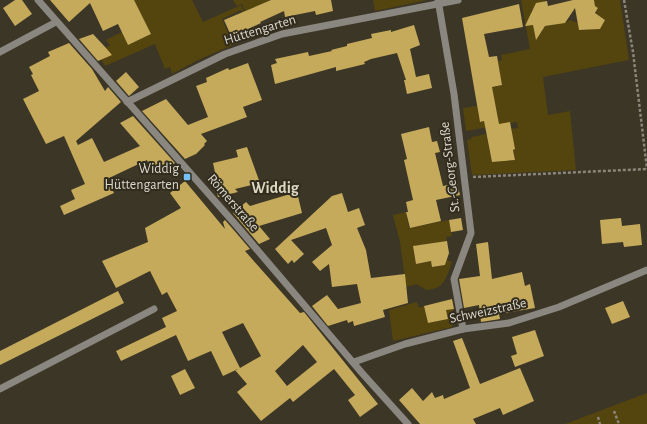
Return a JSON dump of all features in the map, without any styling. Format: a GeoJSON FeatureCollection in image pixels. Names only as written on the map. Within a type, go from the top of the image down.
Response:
{"type":"FeatureCollection","features":[{"type":"Feature","properties":{"kind":"street","name":"Römerstraße"},"geometry":{"type":"LineString","coordinates":[[38,0],[408,424]]}},
{"type":"Feature","properties":{"kind":"street","name":"Hüttengarten"},"geometry":{"type":"LineString","coordinates":[[127,102],[225,54],[282,34],[438,2],[458,0]]}},
{"type":"Feature","properties":{"kind":"street","name":"St.-Georg-Straße"},"geometry":{"type":"LineString","coordinates":[[438,2],[454,94],[471,233],[454,279],[464,329]]}},
{"type":"Feature","properties":{"kind":"street"},"geometry":{"type":"LineString","coordinates":[[0,52],[56,22]]}},
{"type":"Feature","properties":{"kind":"street","name":"Schweizstraße"},"geometry":{"type":"LineString","coordinates":[[354,362],[404,344],[464,329],[508,323],[559,307],[647,270]]}},
{"type":"Feature","properties":{"kind":"street"},"geometry":{"type":"LineString","coordinates":[[0,389],[154,309]]}},
{"type":"Feature","properties":{"kind":"path"},"geometry":{"type":"LineString","coordinates":[[464,178],[647,169],[633,52],[624,0]]}},
{"type":"Feature","properties":{"kind":"path"},"geometry":{"type":"LineString","coordinates":[[614,411],[619,424]]}},
{"type":"Feature","properties":{"kind":"path"},"geometry":{"type":"LineString","coordinates":[[598,417],[600,424]]}},
{"type":"Feature","properties":{"kind":"shaded area"},"geometry":{"type":"Polygon","coordinates":[[[129,0],[192,0],[203,22],[241,5],[246,16],[244,17],[241,10],[222,19],[231,40],[249,32],[251,37],[196,61],[172,74],[170,67],[165,69],[155,44],[105,66],[101,59],[106,48],[110,45],[106,40],[122,32],[128,45],[151,34],[144,20],[129,0]]]}},
{"type":"Feature","properties":{"kind":"shaded area"},"geometry":{"type":"Polygon","coordinates":[[[233,0],[269,1],[245,11],[242,4],[237,6],[233,0]]]}},
{"type":"Feature","properties":{"kind":"shaded area"},"geometry":{"type":"Polygon","coordinates":[[[373,0],[427,0],[375,11],[373,0]]]}},
{"type":"Feature","properties":{"kind":"shaded area"},"geometry":{"type":"Polygon","coordinates":[[[521,0],[546,0],[531,11],[535,34],[541,33],[545,26],[554,25],[553,21],[564,19],[565,23],[570,20],[578,23],[579,30],[600,29],[605,20],[596,14],[598,8],[595,6],[594,0],[620,0],[629,60],[543,77],[548,115],[570,111],[576,170],[472,175],[467,140],[471,139],[472,137],[486,134],[492,162],[515,160],[511,129],[518,128],[517,122],[466,131],[463,108],[477,106],[480,122],[498,118],[495,103],[489,104],[486,88],[502,85],[498,61],[502,60],[501,55],[530,49],[521,0]]]}},
{"type":"Feature","properties":{"kind":"shaded area"},"geometry":{"type":"Polygon","coordinates":[[[406,212],[409,228],[449,220],[452,236],[446,237],[447,241],[413,247],[416,264],[431,261],[433,267],[445,265],[447,260],[452,262],[442,284],[433,289],[427,290],[416,284],[406,287],[400,242],[393,215],[406,212]]]}},
{"type":"Feature","properties":{"kind":"shaded area"},"geometry":{"type":"Polygon","coordinates":[[[417,302],[419,308],[424,306],[428,323],[448,319],[444,303],[452,304],[455,321],[452,327],[393,341],[389,310],[417,302]]]}},
{"type":"Feature","properties":{"kind":"shaded area"},"geometry":{"type":"Polygon","coordinates":[[[647,393],[647,424],[565,424],[647,393]]]}},
{"type":"Feature","properties":{"kind":"building"},"geometry":{"type":"Polygon","coordinates":[[[15,0],[22,0],[32,14],[15,26],[3,8],[15,0]]]}},
{"type":"Feature","properties":{"kind":"building"},"geometry":{"type":"Polygon","coordinates":[[[50,0],[134,0],[151,34],[128,45],[118,24],[103,31],[90,3],[69,22],[50,0]]]}},
{"type":"Feature","properties":{"kind":"building"},"geometry":{"type":"Polygon","coordinates":[[[271,0],[331,0],[333,11],[316,15],[315,11],[285,17],[284,11],[260,22],[261,23],[248,29],[249,31],[232,38],[224,20],[271,0]]]}},
{"type":"Feature","properties":{"kind":"building"},"geometry":{"type":"Polygon","coordinates":[[[573,0],[594,0],[595,6],[598,8],[595,13],[605,20],[600,29],[579,30],[575,8],[565,23],[545,26],[536,40],[533,25],[525,26],[536,3],[547,1],[548,6],[573,0]]]}},
{"type":"Feature","properties":{"kind":"building"},"geometry":{"type":"Polygon","coordinates":[[[519,4],[523,27],[484,34],[489,57],[497,56],[502,85],[492,87],[499,124],[510,122],[515,149],[513,150],[515,160],[492,162],[484,121],[480,122],[462,18],[519,4]]]}},
{"type":"Feature","properties":{"kind":"building"},"geometry":{"type":"Polygon","coordinates":[[[414,25],[420,45],[410,49],[416,77],[429,74],[432,88],[407,94],[404,80],[406,80],[397,53],[371,59],[364,62],[365,64],[336,71],[336,67],[275,84],[271,65],[277,63],[275,59],[308,52],[309,56],[332,51],[331,50],[347,46],[347,44],[372,38],[371,34],[391,30],[391,32],[414,25]]]}},
{"type":"Feature","properties":{"kind":"building"},"geometry":{"type":"Polygon","coordinates":[[[93,34],[112,55],[98,61],[79,39],[93,34]]]}},
{"type":"Feature","properties":{"kind":"building"},"geometry":{"type":"Polygon","coordinates":[[[69,43],[92,69],[105,91],[108,87],[121,102],[76,141],[78,145],[92,138],[104,162],[140,146],[120,123],[133,116],[175,163],[153,174],[147,160],[107,179],[114,193],[64,215],[60,206],[75,199],[71,190],[85,184],[64,136],[46,144],[23,99],[39,91],[31,75],[33,74],[29,67],[50,56],[48,52],[69,43]]]}},
{"type":"Feature","properties":{"kind":"building"},"geometry":{"type":"Polygon","coordinates":[[[248,63],[262,100],[243,107],[247,117],[201,134],[207,141],[204,144],[205,145],[196,154],[185,159],[142,111],[166,99],[188,125],[208,117],[196,86],[207,82],[206,78],[228,68],[229,70],[248,63]]]}},
{"type":"Feature","properties":{"kind":"building"},"geometry":{"type":"Polygon","coordinates":[[[126,72],[139,87],[129,96],[116,81],[126,72]]]}},
{"type":"Feature","properties":{"kind":"building"},"geometry":{"type":"Polygon","coordinates":[[[429,127],[432,142],[437,141],[440,152],[435,153],[443,186],[457,183],[460,195],[436,200],[441,221],[410,228],[406,212],[408,212],[406,202],[413,200],[404,160],[407,159],[401,134],[429,127]]]}},
{"type":"Feature","properties":{"kind":"building"},"geometry":{"type":"Polygon","coordinates":[[[247,147],[260,183],[235,189],[238,192],[218,197],[215,185],[217,182],[213,163],[238,157],[236,150],[247,147]]]}},
{"type":"Feature","properties":{"kind":"building"},"geometry":{"type":"Polygon","coordinates":[[[185,181],[225,229],[223,222],[225,220],[250,249],[245,251],[300,313],[304,312],[378,404],[360,417],[348,400],[355,395],[334,369],[293,402],[290,398],[261,421],[237,392],[247,384],[235,370],[223,376],[211,351],[188,361],[176,335],[121,361],[116,351],[166,327],[162,318],[177,311],[167,292],[162,295],[150,271],[116,288],[102,261],[148,242],[145,228],[181,208],[170,193],[185,181]],[[243,323],[222,332],[240,368],[261,356],[243,323]],[[303,345],[275,371],[287,386],[317,362],[303,345]]]}},
{"type":"Feature","properties":{"kind":"building"},"geometry":{"type":"Polygon","coordinates":[[[297,192],[302,213],[259,226],[270,239],[259,244],[233,213],[246,202],[250,206],[297,192]]]}},
{"type":"Feature","properties":{"kind":"building"},"geometry":{"type":"Polygon","coordinates":[[[342,193],[348,212],[359,208],[365,225],[357,228],[366,250],[371,278],[405,274],[408,303],[383,310],[385,317],[354,326],[353,321],[348,323],[347,320],[328,326],[312,306],[327,295],[338,309],[361,303],[357,284],[332,287],[329,264],[320,271],[312,262],[332,245],[326,228],[291,240],[304,254],[294,263],[292,260],[288,264],[275,249],[332,196],[342,193]]]}},
{"type":"Feature","properties":{"kind":"building"},"geometry":{"type":"Polygon","coordinates":[[[461,218],[463,230],[451,232],[449,220],[461,218]]]}},
{"type":"Feature","properties":{"kind":"building"},"geometry":{"type":"Polygon","coordinates":[[[621,218],[622,226],[640,224],[642,245],[624,247],[623,242],[602,244],[600,220],[621,218]]]}},
{"type":"Feature","properties":{"kind":"building"},"geometry":{"type":"Polygon","coordinates":[[[447,241],[449,253],[445,265],[432,267],[431,261],[416,264],[413,246],[447,241]]]}},
{"type":"Feature","properties":{"kind":"building"},"geometry":{"type":"Polygon","coordinates":[[[488,242],[492,279],[522,272],[525,286],[530,284],[535,308],[499,314],[500,319],[481,322],[479,305],[464,308],[459,279],[480,276],[476,244],[488,242]]]}},
{"type":"Feature","properties":{"kind":"building"},"geometry":{"type":"Polygon","coordinates":[[[118,291],[124,303],[0,365],[0,351],[118,291]]]}},
{"type":"Feature","properties":{"kind":"building"},"geometry":{"type":"Polygon","coordinates":[[[452,299],[454,309],[446,310],[448,319],[428,323],[424,306],[452,299]]]}},
{"type":"Feature","properties":{"kind":"building"},"geometry":{"type":"Polygon","coordinates":[[[623,301],[630,317],[612,324],[605,308],[623,301]]]}},
{"type":"Feature","properties":{"kind":"building"},"geometry":{"type":"Polygon","coordinates":[[[535,330],[544,356],[515,367],[511,356],[517,354],[512,337],[535,330]]]}},
{"type":"Feature","properties":{"kind":"building"},"geometry":{"type":"Polygon","coordinates":[[[462,338],[480,384],[520,368],[534,401],[503,415],[500,408],[473,419],[476,424],[420,424],[399,400],[412,388],[423,401],[432,392],[435,398],[443,395],[444,399],[470,388],[453,341],[462,338]]]}},
{"type":"Feature","properties":{"kind":"building"},"geometry":{"type":"Polygon","coordinates":[[[185,369],[195,388],[180,395],[171,376],[185,369]]]}},
{"type":"Feature","properties":{"kind":"place","name":"Widdig Hüttengarten"},"geometry":{"type":"Point","coordinates":[187,177]}},
{"type":"Feature","properties":{"kind":"district","name":"Widdig"},"geometry":{"type":"Point","coordinates":[275,188]}}]}
